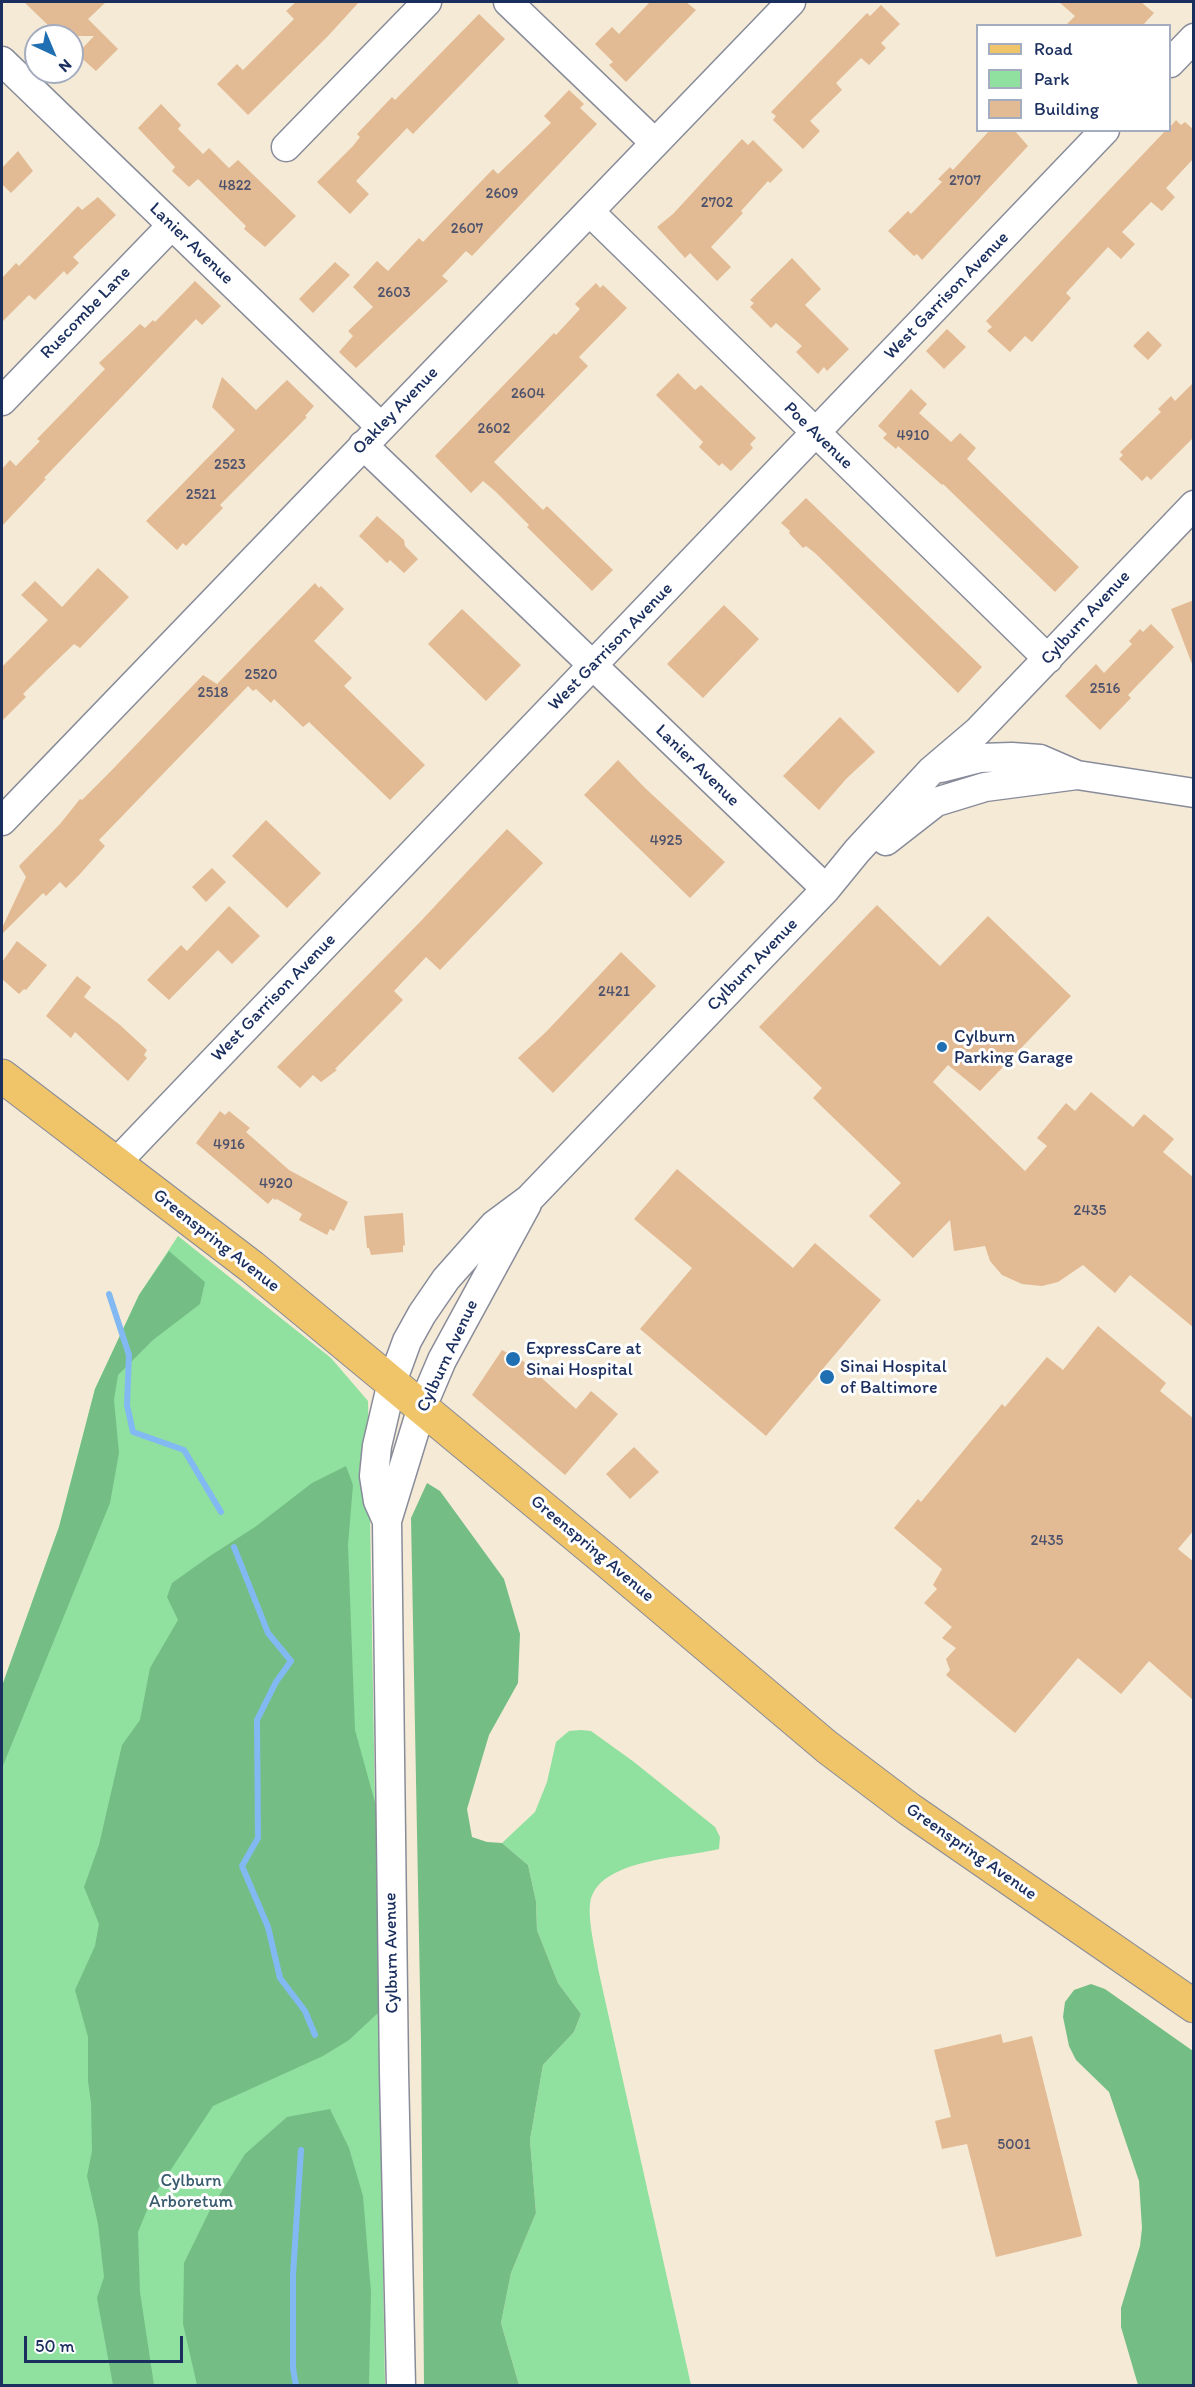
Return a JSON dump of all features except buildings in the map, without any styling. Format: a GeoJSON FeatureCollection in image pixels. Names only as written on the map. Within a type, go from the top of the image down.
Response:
{"type":"FeatureCollection","features":[{"type":"Feature","properties":{"kind":"main road","name":"Greenspring Avenue"},"geometry":{"type":"LineString","coordinates":[[2,1076],[252,1268],[392,1382],[827,1748],[909,1809],[1194,2006]]}},
{"type":"Feature","properties":{"kind":"street"},"geometry":{"type":"LineString","coordinates":[[286,147],[427,2]]}},
{"type":"Feature","properties":{"kind":"street"},"geometry":{"type":"LineString","coordinates":[[508,2],[655,143]]}},
{"type":"Feature","properties":{"kind":"street","name":"Oakley Avenue"},"geometry":{"type":"LineString","coordinates":[[2,821],[791,2]]}},
{"type":"Feature","properties":{"kind":"street"},"geometry":{"type":"LineString","coordinates":[[1171,62],[1194,38]]}},
{"type":"Feature","properties":{"kind":"street","name":"Lanier Avenue"},"geometry":{"type":"LineString","coordinates":[[2,61],[171,226],[593,665],[826,889]]}},
{"type":"Feature","properties":{"kind":"street","name":"West Garrison Avenue"},"geometry":{"type":"LineString","coordinates":[[116,1163],[1103,132]]}},
{"type":"Feature","properties":{"kind":"street","name":"Poe Avenue"},"geometry":{"type":"LineString","coordinates":[[590,212],[1048,659]]}},
{"type":"Feature","properties":{"kind":"street","name":"Ruscombe Lane"},"geometry":{"type":"LineString","coordinates":[[2,401],[171,226]]}},
{"type":"Feature","properties":{"kind":"street","name":"Cylburn Avenue"},"geometry":{"type":"LineString","coordinates":[[387,1521],[378,1501],[374,1476],[377,1446],[392,1382],[407,1341],[446,1279],[494,1225],[530,1199],[826,889],[857,851],[943,767],[1191,511]]}},
{"type":"Feature","properties":{"kind":"street"},"geometry":{"type":"LineString","coordinates":[[943,767],[980,758],[1040,759],[1077,775],[1194,793]]}},
{"type":"Feature","properties":{"kind":"street","name":"Cylburn Avenue"},"geometry":{"type":"LineString","coordinates":[[902,827],[943,767]]}},
{"type":"Feature","properties":{"kind":"street"},"geometry":{"type":"LineString","coordinates":[[826,889],[936,802],[975,790],[1077,775]]}},
{"type":"Feature","properties":{"kind":"street","name":"Cylburn Avenue"},"geometry":{"type":"LineString","coordinates":[[401,2385],[394,2072],[387,1521],[422,1407],[447,1349],[530,1199]]}},
{"type":"Feature","properties":{"kind":"green space","name":"Cylburn Arboretum"},"geometry":{"type":"Polygon","coordinates":[[[178,1236],[331,1358],[368,1401],[385,2385],[2,2385],[2,1686],[59,1527],[95,1389],[139,1295],[178,1236]]]}},
{"type":"Feature","properties":{"kind":"green space"},"geometry":{"type":"Polygon","coordinates":[[[169,1251],[205,1282],[200,1304],[153,1340],[118,1375],[114,1400],[119,1453],[110,1503],[2,1768],[2,1686],[59,1527],[95,1389],[139,1295],[169,1251]]]}},
{"type":"Feature","properties":{"kind":"green space"},"geometry":{"type":"Polygon","coordinates":[[[346,1466],[353,1485],[348,1545],[355,1730],[376,1806],[379,2012],[349,2040],[323,2056],[213,2106],[152,2198],[138,2232],[140,2292],[154,2385],[113,2385],[97,2298],[104,2277],[98,2224],[87,2176],[92,2151],[88,2037],[75,1990],[95,1946],[99,1924],[84,1887],[99,1845],[122,1745],[140,1720],[150,1668],[178,1620],[167,1597],[172,1583],[255,1527],[312,1483],[346,1466]]]}},
{"type":"Feature","properties":{"kind":"green space"},"geometry":{"type":"Polygon","coordinates":[[[427,1483],[440,1491],[504,1579],[520,1634],[518,1683],[489,1735],[467,1809],[472,1837],[487,1842],[502,1843],[528,1865],[536,1901],[537,1930],[558,1983],[581,2014],[574,2032],[543,2065],[530,2140],[536,2213],[511,2273],[501,2323],[519,2385],[424,2385],[421,2042],[411,1518],[427,1483]]]}},
{"type":"Feature","properties":{"kind":"green space"},"geometry":{"type":"Polygon","coordinates":[[[569,1731],[591,1731],[634,1762],[715,1827],[720,1837],[719,1849],[644,1863],[608,1877],[596,1889],[590,1904],[591,1929],[599,1973],[691,2385],[519,2385],[501,2323],[511,2273],[536,2213],[530,2140],[543,2065],[574,2032],[581,2014],[558,1983],[537,1930],[536,1901],[528,1865],[502,1843],[535,1812],[547,1782],[556,1742],[569,1731]]]}},
{"type":"Feature","properties":{"kind":"green space"},"geometry":{"type":"Polygon","coordinates":[[[1091,1984],[1105,1989],[1193,2051],[1193,2385],[1138,2385],[1121,2327],[1121,2308],[1140,2246],[1142,2228],[1139,2181],[1109,2092],[1076,2060],[1069,2046],[1063,2017],[1065,2002],[1074,1990],[1091,1984]]]}},
{"type":"Feature","properties":{"kind":"green space"},"geometry":{"type":"Polygon","coordinates":[[[330,2109],[349,2148],[363,2196],[371,2292],[369,2385],[197,2385],[183,2324],[184,2263],[210,2210],[245,2154],[287,2117],[330,2109]]]}},
{"type":"Feature","properties":{"kind":"waterway"},"geometry":{"type":"LineString","coordinates":[[109,1294],[129,1355],[127,1405],[133,1432],[184,1450],[221,1512]]}},
{"type":"Feature","properties":{"kind":"waterway"},"geometry":{"type":"LineString","coordinates":[[234,1547],[268,1633],[291,1661],[276,1682],[257,1720],[258,1838],[242,1866],[268,1927],[280,1978],[305,2011],[315,2035]]}},
{"type":"Feature","properties":{"kind":"waterway"},"geometry":{"type":"LineString","coordinates":[[296,2386],[293,2368],[293,2275],[301,2150]]}},
{"type":"Feature","properties":{"kind":"place","name":"Cylburn Parking Garage"},"geometry":{"type":"Point","coordinates":[942,1047]}},
{"type":"Feature","properties":{"kind":"place","name":"ExpressCare at Sinai Hospital"},"geometry":{"type":"Point","coordinates":[513,1359]}},
{"type":"Feature","properties":{"kind":"place","name":"Sinai Hospital of Baltimore"},"geometry":{"type":"Point","coordinates":[827,1377]}}]}
